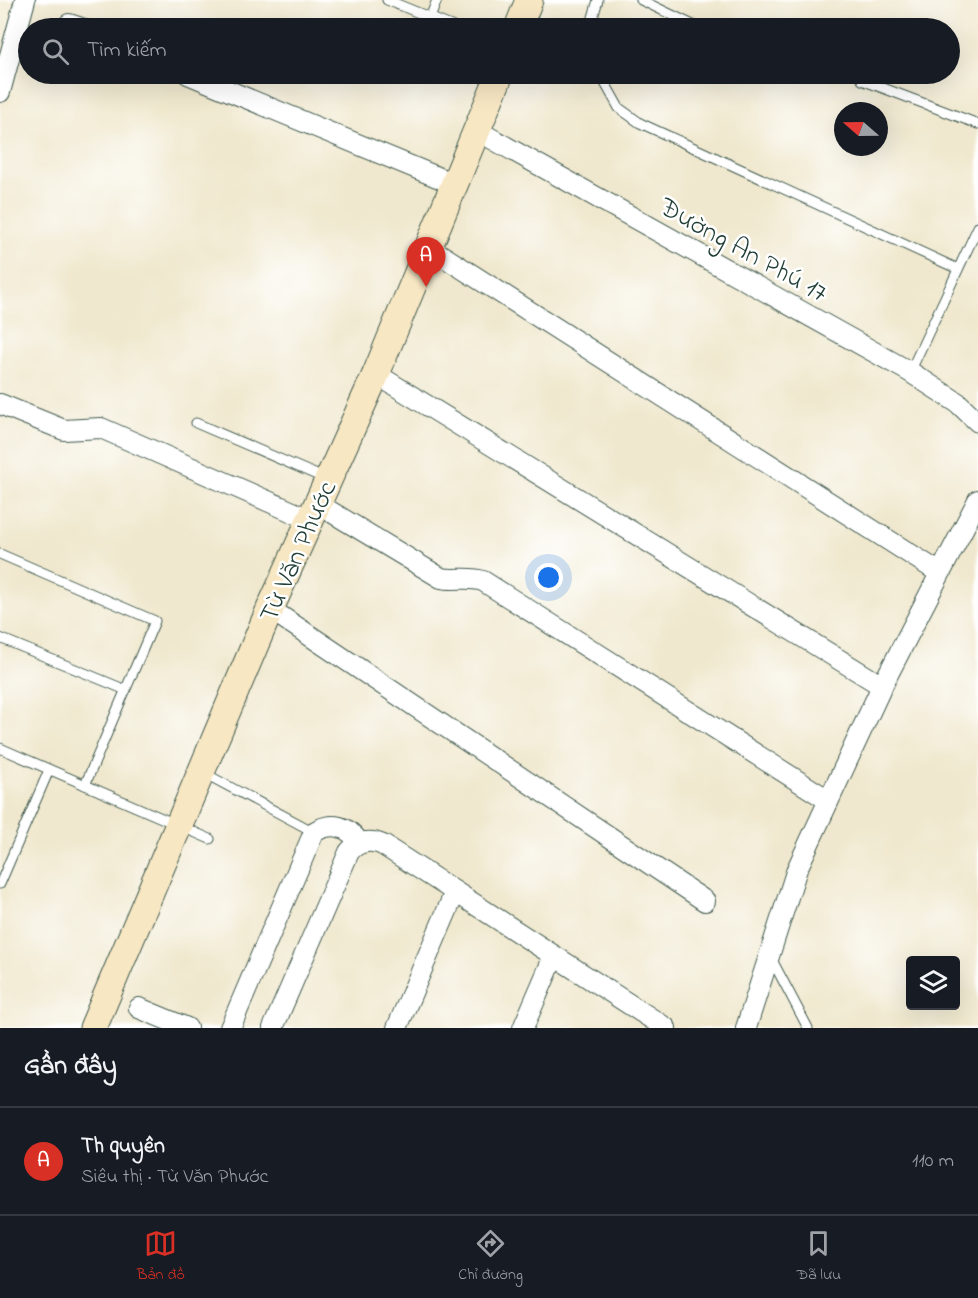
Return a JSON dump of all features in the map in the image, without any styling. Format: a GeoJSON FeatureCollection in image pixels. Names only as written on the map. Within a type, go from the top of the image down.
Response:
{"type":"FeatureCollection","features":[{"type":"Feature","properties":{"kind":"street"},"geometry":{"type":"LineString","coordinates":[[0,92],[6,45],[26,0]]}},
{"type":"Feature","properties":{"kind":"street"},"geometry":{"type":"LineString","coordinates":[[522,18],[530,0]]}},
{"type":"Feature","properties":{"kind":"street"},"geometry":{"type":"LineString","coordinates":[[212,84],[454,184]]}},
{"type":"Feature","properties":{"kind":"street","name":"Từ Văn Phước"},"geometry":{"type":"LineString","coordinates":[[93,1028],[270,609],[376,374],[496,84]]}},
{"type":"Feature","properties":{"kind":"street","name":"Đường An Phú 17"},"geometry":{"type":"LineString","coordinates":[[477,131],[910,372],[958,403],[978,422]]}},
{"type":"Feature","properties":{"kind":"street"},"geometry":{"type":"LineString","coordinates":[[428,246],[940,573]]}},
{"type":"Feature","properties":{"kind":"street"},"geometry":{"type":"LineString","coordinates":[[376,374],[882,686]]}},
{"type":"Feature","properties":{"kind":"street"},"geometry":{"type":"LineString","coordinates":[[0,404],[64,430],[101,428],[314,512],[441,578],[459,581],[475,578],[483,581],[828,800]]}},
{"type":"Feature","properties":{"kind":"street"},"geometry":{"type":"LineString","coordinates":[[746,1028],[797,869],[882,686],[978,500]]}},
{"type":"Feature","properties":{"kind":"street"},"geometry":{"type":"LineString","coordinates":[[270,609],[705,901]]}},
{"type":"Feature","properties":{"kind":"street"},"geometry":{"type":"LineString","coordinates":[[230,1028],[314,831],[321,827],[337,826],[350,831],[359,843]]}},
{"type":"Feature","properties":{"kind":"street"},"geometry":{"type":"LineString","coordinates":[[273,1028],[349,852],[359,843],[372,841],[383,845],[656,1025]]}},
{"type":"Feature","properties":{"kind":"street"},"geometry":{"type":"LineString","coordinates":[[397,1028],[455,892]]}},
{"type":"Feature","properties":{"kind":"street"},"geometry":{"type":"LineString","coordinates":[[524,1028],[554,956]]}},
{"type":"Feature","properties":{"kind":"street"},"geometry":{"type":"LineString","coordinates":[[139,1008],[187,1028]]}},
{"type":"Feature","properties":{"kind":"lane"},"geometry":{"type":"LineString","coordinates":[[387,0],[430,18],[437,0]]}},
{"type":"Feature","properties":{"kind":"lane"},"geometry":{"type":"LineString","coordinates":[[593,18],[598,0]]}},
{"type":"Feature","properties":{"kind":"lane"},"geometry":{"type":"LineString","coordinates":[[641,0],[678,18]]}},
{"type":"Feature","properties":{"kind":"lane"},"geometry":{"type":"LineString","coordinates":[[606,84],[619,108],[640,123],[958,269]]}},
{"type":"Feature","properties":{"kind":"lane"},"geometry":{"type":"LineString","coordinates":[[873,84],[978,124]]}},
{"type":"Feature","properties":{"kind":"lane"},"geometry":{"type":"LineString","coordinates":[[910,372],[978,227]]}},
{"type":"Feature","properties":{"kind":"lane"},"geometry":{"type":"LineString","coordinates":[[196,423],[328,480]]}},
{"type":"Feature","properties":{"kind":"lane"},"geometry":{"type":"LineString","coordinates":[[0,554],[155,621],[85,785]]}},
{"type":"Feature","properties":{"kind":"lane"},"geometry":{"type":"LineString","coordinates":[[0,638],[126,690]]}},
{"type":"Feature","properties":{"kind":"lane"},"geometry":{"type":"LineString","coordinates":[[0,748],[210,839]]}},
{"type":"Feature","properties":{"kind":"lane"},"geometry":{"type":"LineString","coordinates":[[0,884],[49,770]]}},
{"type":"Feature","properties":{"kind":"lane"},"geometry":{"type":"LineString","coordinates":[[201,772],[314,831]]}},
{"type":"Feature","properties":{"kind":"lane"},"geometry":{"type":"LineString","coordinates":[[769,952],[808,1028]]}},
{"type":"Feature","properties":{"kind":"place","name":"Th quyên"},"geometry":{"type":"Point","coordinates":[426,287]}}]}
